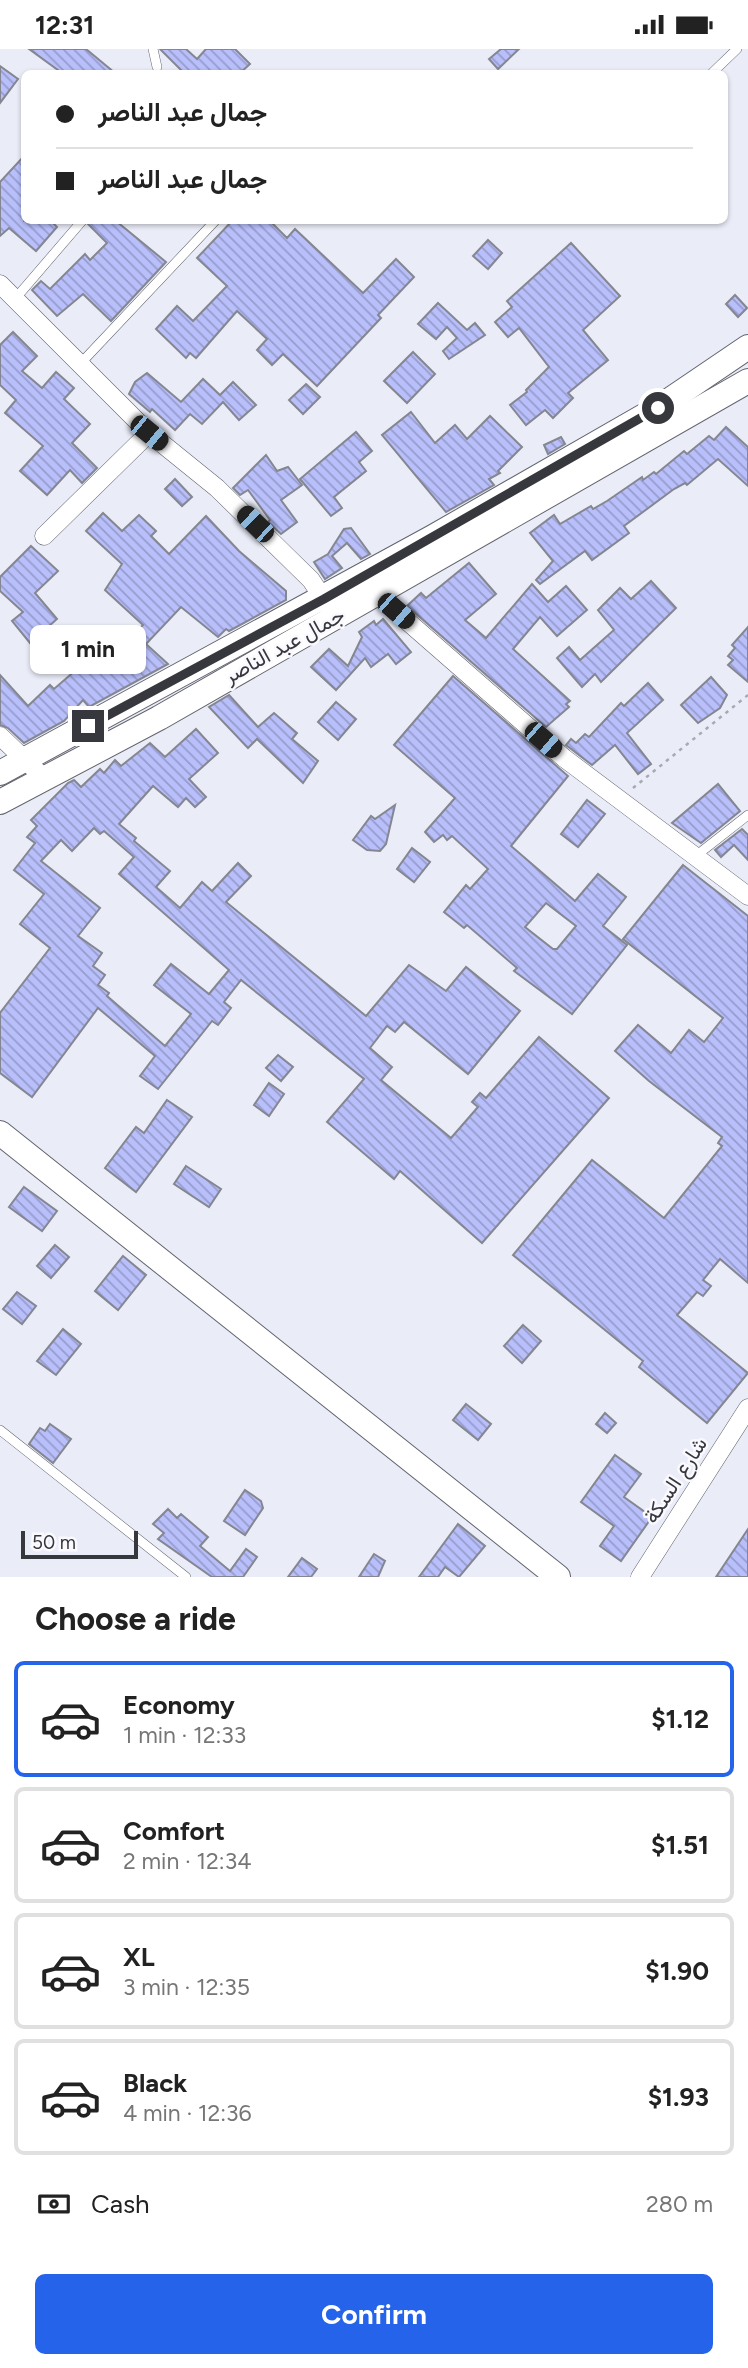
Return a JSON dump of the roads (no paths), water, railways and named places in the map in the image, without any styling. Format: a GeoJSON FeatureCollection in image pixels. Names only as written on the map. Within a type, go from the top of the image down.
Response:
{"type":"FeatureCollection","features":[{"type":"Feature","properties":{"kind":"main road","name":"جمال عبد الناصر"},"geometry":{"type":"LineString","coordinates":[[0,802],[45,779],[330,608],[658,408],[748,347]]}},
{"type":"Feature","properties":{"kind":"main road","name":"جمال عبد الناصر"},"geometry":{"type":"LineString","coordinates":[[0,773],[330,608],[375,593],[747,383]]}},
{"type":"Feature","properties":{"kind":"main road"},"geometry":{"type":"LineString","coordinates":[[0,1133],[558,1577]]}},
{"type":"Feature","properties":{"kind":"street"},"geometry":{"type":"LineString","coordinates":[[0,284],[149,433],[218,488],[311,580],[330,608]]}},
{"type":"Feature","properties":{"kind":"street"},"geometry":{"type":"LineString","coordinates":[[44,536],[149,433]]}},
{"type":"Feature","properties":{"kind":"street"},"geometry":{"type":"LineString","coordinates":[[375,593],[564,758],[697,855],[748,896]]}},
{"type":"Feature","properties":{"kind":"street"},"geometry":{"type":"LineString","coordinates":[[0,736],[45,779]]}},
{"type":"Feature","properties":{"kind":"street","name":"شارع السكة"},"geometry":{"type":"LineString","coordinates":[[640,1577],[747,1412]]}},
{"type":"Feature","properties":{"kind":"lane"},"geometry":{"type":"LineString","coordinates":[[153,49],[157,67]]}},
{"type":"Feature","properties":{"kind":"lane"},"geometry":{"type":"LineString","coordinates":[[715,70],[737,49]]}},
{"type":"Feature","properties":{"kind":"lane"},"geometry":{"type":"LineString","coordinates":[[15,299],[79,224]]}},
{"type":"Feature","properties":{"kind":"lane"},"geometry":{"type":"LineString","coordinates":[[81,363],[212,224]]}},
{"type":"Feature","properties":{"kind":"lane"},"geometry":{"type":"LineString","coordinates":[[697,855],[748,815]]}},
{"type":"Feature","properties":{"kind":"lane"},"geometry":{"type":"LineString","coordinates":[[0,1430],[187,1577]]}}]}
